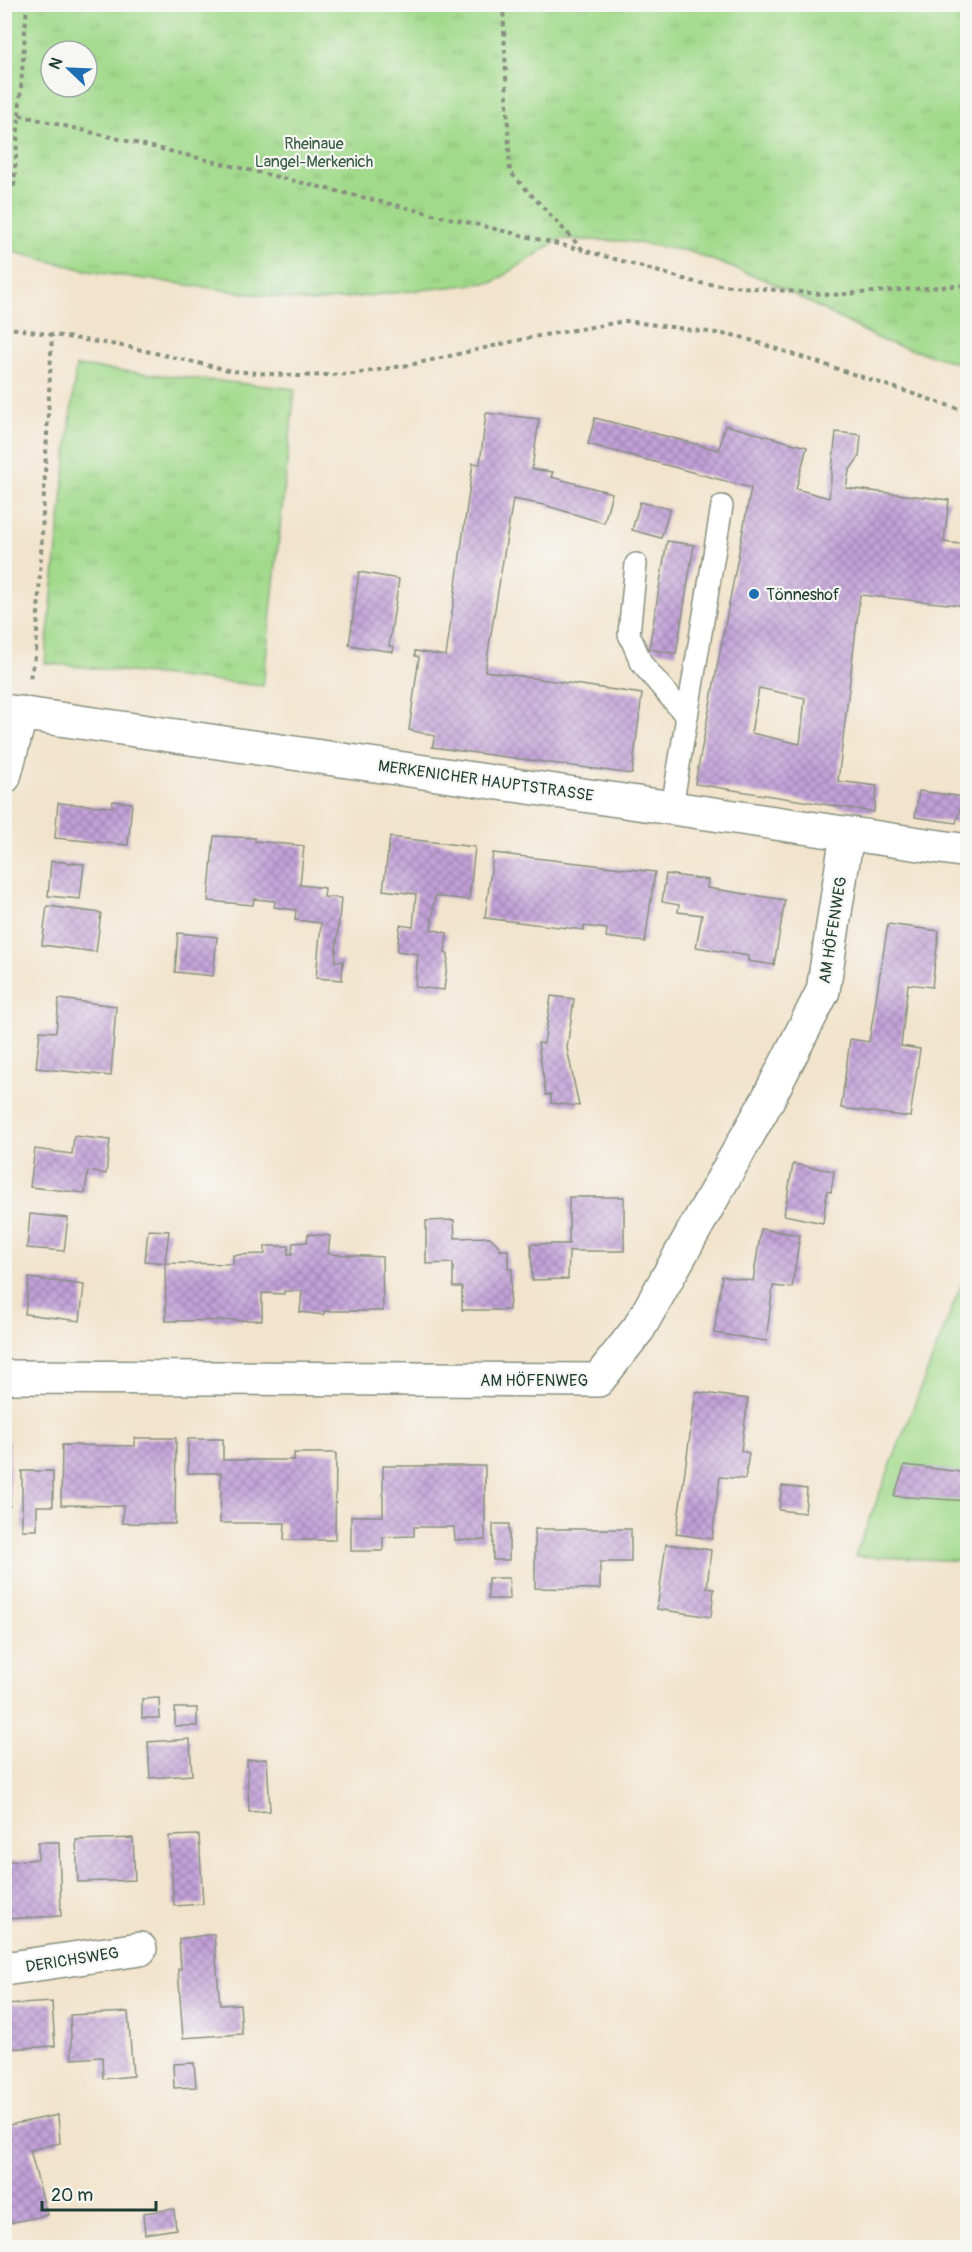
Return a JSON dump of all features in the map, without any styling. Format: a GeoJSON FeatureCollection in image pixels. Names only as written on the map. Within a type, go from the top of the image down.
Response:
{"type":"FeatureCollection","features":[{"type":"Feature","properties":{"kind":"street"},"geometry":{"type":"LineString","coordinates":[[4,777],[13,712]]}},
{"type":"Feature","properties":{"kind":"street","name":"MERKENICHER HAUPTSTRASSE"},"geometry":{"type":"LineString","coordinates":[[13,712],[968,851]]}},
{"type":"Feature","properties":{"kind":"street","name":"AM HÖFENWEG"},"geometry":{"type":"LineString","coordinates":[[4,1377],[598,1380],[639,1328],[766,1101],[823,991],[847,834]]}},
{"type":"Feature","properties":{"kind":"street","name":"DERICHSWEG"},"geometry":{"type":"LineString","coordinates":[[4,1970],[140,1949]]}},
{"type":"Feature","properties":{"kind":"lane"},"geometry":{"type":"LineString","coordinates":[[672,807],[722,506]]}},
{"type":"Feature","properties":{"kind":"lane"},"geometry":{"type":"LineString","coordinates":[[636,564],[629,634],[642,664],[687,717]]}},
{"type":"Feature","properties":{"kind":"path"},"geometry":{"type":"LineString","coordinates":[[4,184],[14,185],[27,4]]}},
{"type":"Feature","properties":{"kind":"path"},"geometry":{"type":"LineString","coordinates":[[503,4],[510,172],[584,250]]}},
{"type":"Feature","properties":{"kind":"path"},"geometry":{"type":"LineString","coordinates":[[19,115],[584,250],[709,284],[832,295],[968,285]]}},
{"type":"Feature","properties":{"kind":"path"},"geometry":{"type":"LineString","coordinates":[[4,327],[129,347],[232,371],[298,376],[354,374],[414,364],[533,337],[626,321],[738,336],[968,412]]}},
{"type":"Feature","properties":{"kind":"path"},"geometry":{"type":"LineString","coordinates":[[13,712],[36,653],[52,335]]}},
{"type":"Feature","properties":{"kind":"green space","name":"Rheinaue Langel-Merkenich"},"geometry":{"type":"Polygon","coordinates":[[[5,4],[967,5],[967,366],[883,341],[768,281],[688,251],[625,241],[560,239],[494,282],[311,302],[94,272],[5,250],[5,4]]]}},
{"type":"Feature","properties":{"kind":"green space"},"geometry":{"type":"Polygon","coordinates":[[[76,366],[295,389],[263,686],[45,663],[76,366]]]}},
{"type":"Feature","properties":{"kind":"green space"},"geometry":{"type":"Polygon","coordinates":[[[967,1270],[967,1561],[855,1556],[967,1270]]]}},
{"type":"Feature","properties":{"kind":"building"},"geometry":{"type":"Polygon","coordinates":[[[486,413],[539,419],[532,469],[553,472],[551,477],[612,493],[604,523],[544,505],[513,499],[485,671],[642,694],[632,774],[432,747],[435,736],[409,730],[419,657],[415,656],[415,651],[446,656],[473,463],[480,464],[486,413]]]}},
{"type":"Feature","properties":{"kind":"building"},"geometry":{"type":"Polygon","coordinates":[[[595,418],[719,450],[725,425],[807,447],[796,489],[829,498],[836,432],[861,435],[859,457],[849,471],[846,488],[949,500],[944,542],[968,545],[968,606],[860,595],[838,781],[877,786],[874,812],[695,784],[751,488],[588,444],[595,418]],[[759,688],[751,733],[800,744],[805,698],[759,688]]]}},
{"type":"Feature","properties":{"kind":"building"},"geometry":{"type":"Polygon","coordinates":[[[640,502],[670,509],[661,538],[632,530],[640,502]]]}},
{"type":"Feature","properties":{"kind":"building"},"geometry":{"type":"Polygon","coordinates":[[[667,541],[694,545],[676,654],[649,649],[667,541]]]}},
{"type":"Feature","properties":{"kind":"building"},"geometry":{"type":"Polygon","coordinates":[[[359,572],[399,579],[389,646],[394,647],[393,652],[349,645],[359,572]]]}},
{"type":"Feature","properties":{"kind":"building"},"geometry":{"type":"Polygon","coordinates":[[[919,791],[964,797],[956,823],[915,817],[919,791]]]}},
{"type":"Feature","properties":{"kind":"building"},"geometry":{"type":"Polygon","coordinates":[[[113,801],[132,803],[128,845],[55,838],[58,803],[112,807],[113,801]]]}},
{"type":"Feature","properties":{"kind":"building"},"geometry":{"type":"Polygon","coordinates":[[[214,836],[255,838],[255,841],[304,846],[300,885],[325,888],[324,897],[341,898],[335,961],[343,961],[342,980],[316,978],[321,923],[295,920],[296,910],[274,907],[275,901],[254,899],[253,905],[208,901],[214,836]]]}},
{"type":"Feature","properties":{"kind":"building"},"geometry":{"type":"Polygon","coordinates":[[[390,837],[475,847],[469,900],[435,896],[431,929],[447,933],[445,953],[448,957],[444,990],[415,987],[418,954],[397,951],[400,925],[413,927],[416,894],[383,890],[390,837]]]}},
{"type":"Feature","properties":{"kind":"building"},"geometry":{"type":"Polygon","coordinates":[[[493,853],[655,872],[645,942],[606,937],[607,929],[584,926],[584,930],[485,918],[493,853]]]}},
{"type":"Feature","properties":{"kind":"building"},"geometry":{"type":"Polygon","coordinates":[[[51,861],[84,864],[80,899],[48,896],[51,861]]]}},
{"type":"Feature","properties":{"kind":"building"},"geometry":{"type":"Polygon","coordinates":[[[666,874],[708,880],[707,888],[785,900],[774,965],[748,961],[748,956],[696,947],[702,915],[678,912],[679,905],[662,902],[666,874]]]}},
{"type":"Feature","properties":{"kind":"building"},"geometry":{"type":"Polygon","coordinates":[[[47,906],[101,913],[96,952],[42,945],[47,906]]]}},
{"type":"Feature","properties":{"kind":"building"},"geometry":{"type":"Polygon","coordinates":[[[888,924],[939,931],[932,987],[908,984],[901,1046],[920,1049],[910,1117],[841,1108],[850,1039],[869,1042],[888,924]]]}},
{"type":"Feature","properties":{"kind":"building"},"geometry":{"type":"Polygon","coordinates":[[[178,933],[217,937],[213,976],[175,972],[178,933]]]}},
{"type":"Feature","properties":{"kind":"building"},"geometry":{"type":"Polygon","coordinates":[[[551,996],[574,999],[567,1048],[579,1106],[551,1103],[551,1094],[546,1095],[538,1043],[544,1044],[551,996]]]}},
{"type":"Feature","properties":{"kind":"building"},"geometry":{"type":"Polygon","coordinates":[[[59,999],[116,1006],[111,1076],[36,1068],[40,1031],[56,1032],[59,999]]]}},
{"type":"Feature","properties":{"kind":"building"},"geometry":{"type":"Polygon","coordinates":[[[74,1136],[110,1140],[106,1174],[88,1171],[85,1193],[30,1187],[35,1149],[72,1154],[74,1136]]]}},
{"type":"Feature","properties":{"kind":"building"},"geometry":{"type":"Polygon","coordinates":[[[793,1164],[834,1171],[831,1192],[827,1191],[823,1223],[784,1215],[793,1164]]]}},
{"type":"Feature","properties":{"kind":"building"},"geometry":{"type":"Polygon","coordinates":[[[569,1197],[624,1197],[624,1251],[569,1251],[568,1279],[532,1280],[531,1244],[569,1244],[569,1197]]]}},
{"type":"Feature","properties":{"kind":"building"},"geometry":{"type":"Polygon","coordinates":[[[30,1214],[68,1218],[64,1251],[27,1248],[30,1214]]]}},
{"type":"Feature","properties":{"kind":"building"},"geometry":{"type":"Polygon","coordinates":[[[454,1220],[455,1238],[490,1237],[500,1247],[500,1250],[508,1250],[508,1269],[512,1269],[509,1310],[462,1310],[462,1287],[453,1287],[453,1263],[426,1264],[426,1221],[454,1220]]]}},
{"type":"Feature","properties":{"kind":"building"},"geometry":{"type":"Polygon","coordinates":[[[761,1229],[800,1235],[792,1288],[773,1286],[766,1341],[714,1333],[722,1276],[753,1281],[761,1229]]]}},
{"type":"Feature","properties":{"kind":"building"},"geometry":{"type":"Polygon","coordinates":[[[148,1230],[169,1231],[165,1263],[145,1261],[148,1230]]]}},
{"type":"Feature","properties":{"kind":"building"},"geometry":{"type":"Polygon","coordinates":[[[308,1234],[330,1236],[328,1254],[382,1257],[383,1311],[324,1311],[324,1315],[300,1312],[302,1291],[284,1291],[284,1294],[262,1293],[262,1320],[166,1321],[165,1263],[233,1264],[233,1255],[265,1254],[265,1246],[289,1246],[288,1254],[292,1254],[293,1243],[307,1242],[308,1234]]]}},
{"type":"Feature","properties":{"kind":"building"},"geometry":{"type":"Polygon","coordinates":[[[29,1278],[84,1285],[80,1321],[25,1314],[29,1278]]]}},
{"type":"Feature","properties":{"kind":"building"},"geometry":{"type":"Polygon","coordinates":[[[696,1392],[748,1399],[741,1451],[749,1453],[745,1479],[720,1477],[712,1539],[676,1534],[696,1392]]]}},
{"type":"Feature","properties":{"kind":"building"},"geometry":{"type":"Polygon","coordinates":[[[135,1438],[176,1438],[175,1524],[122,1523],[123,1506],[61,1505],[62,1445],[135,1446],[135,1438]]]}},
{"type":"Feature","properties":{"kind":"building"},"geometry":{"type":"Polygon","coordinates":[[[188,1439],[223,1439],[223,1460],[294,1460],[294,1453],[336,1453],[335,1540],[284,1540],[285,1523],[220,1523],[221,1473],[188,1473],[188,1439]]]}},
{"type":"Feature","properties":{"kind":"building"},"geometry":{"type":"Polygon","coordinates":[[[4,1441],[9,1441],[10,1506],[4,1506],[4,1441]]]}},
{"type":"Feature","properties":{"kind":"building"},"geometry":{"type":"Polygon","coordinates":[[[905,1465],[968,1473],[968,1501],[894,1496],[905,1465]]]}},
{"type":"Feature","properties":{"kind":"building"},"geometry":{"type":"Polygon","coordinates":[[[383,1466],[485,1466],[485,1540],[455,1540],[454,1527],[414,1527],[414,1536],[383,1537],[383,1551],[351,1551],[351,1516],[383,1516],[383,1466]]]}},
{"type":"Feature","properties":{"kind":"building"},"geometry":{"type":"Polygon","coordinates":[[[22,1471],[53,1471],[53,1506],[37,1506],[37,1530],[22,1530],[22,1471]]]}},
{"type":"Feature","properties":{"kind":"building"},"geometry":{"type":"Polygon","coordinates":[[[782,1486],[807,1489],[805,1513],[779,1510],[782,1486]]]}},
{"type":"Feature","properties":{"kind":"building"},"geometry":{"type":"Polygon","coordinates":[[[493,1524],[509,1524],[509,1560],[493,1560],[493,1524]]]}},
{"type":"Feature","properties":{"kind":"building"},"geometry":{"type":"Polygon","coordinates":[[[535,1529],[631,1529],[631,1562],[600,1562],[600,1589],[535,1588],[535,1529]]]}},
{"type":"Feature","properties":{"kind":"building"},"geometry":{"type":"Polygon","coordinates":[[[666,1544],[711,1550],[707,1588],[714,1589],[711,1617],[657,1609],[666,1544]]]}},
{"type":"Feature","properties":{"kind":"building"},"geometry":{"type":"Polygon","coordinates":[[[488,1578],[509,1578],[510,1599],[488,1599],[488,1578]]]}},
{"type":"Feature","properties":{"kind":"building"},"geometry":{"type":"Polygon","coordinates":[[[159,1698],[160,1718],[142,1718],[142,1699],[159,1698]]]}},
{"type":"Feature","properties":{"kind":"building"},"geometry":{"type":"Polygon","coordinates":[[[175,1708],[197,1708],[197,1726],[175,1726],[175,1708]]]}},
{"type":"Feature","properties":{"kind":"building"},"geometry":{"type":"Polygon","coordinates":[[[190,1739],[192,1775],[150,1778],[148,1742],[190,1739]]]}},
{"type":"Feature","properties":{"kind":"building"},"geometry":{"type":"Polygon","coordinates":[[[267,1759],[270,1811],[249,1812],[247,1760],[267,1759]]]}},
{"type":"Feature","properties":{"kind":"building"},"geometry":{"type":"Polygon","coordinates":[[[199,1835],[203,1904],[174,1906],[169,1836],[199,1835]]]}},
{"type":"Feature","properties":{"kind":"building"},"geometry":{"type":"Polygon","coordinates":[[[133,1838],[135,1880],[78,1882],[76,1840],[133,1838]]]}},
{"type":"Feature","properties":{"kind":"building"},"geometry":{"type":"Polygon","coordinates":[[[38,1842],[59,1842],[61,1916],[4,1919],[4,1862],[38,1859],[38,1842]]]}},
{"type":"Feature","properties":{"kind":"building"},"geometry":{"type":"Polygon","coordinates":[[[214,1934],[220,2005],[240,2004],[242,2034],[183,2038],[178,1969],[181,1969],[179,1939],[214,1934]]]}},
{"type":"Feature","properties":{"kind":"building"},"geometry":{"type":"Polygon","coordinates":[[[52,2002],[55,2046],[8,2049],[8,2061],[4,2061],[4,2005],[52,2002]]]}},
{"type":"Feature","properties":{"kind":"building"},"geometry":{"type":"Polygon","coordinates":[[[128,2012],[133,2076],[103,2079],[102,2057],[72,2059],[70,2015],[128,2012]]]}},
{"type":"Feature","properties":{"kind":"building"},"geometry":{"type":"Polygon","coordinates":[[[194,2063],[196,2087],[174,2088],[173,2064],[194,2063]]]}},
{"type":"Feature","properties":{"kind":"building"},"geometry":{"type":"Polygon","coordinates":[[[58,2115],[60,2143],[30,2150],[47,2215],[4,2224],[4,2126],[58,2115]]]}},
{"type":"Feature","properties":{"kind":"building"},"geometry":{"type":"Polygon","coordinates":[[[174,2209],[176,2229],[145,2234],[143,2213],[174,2209]]]}},
{"type":"Feature","properties":{"kind":"building"},"geometry":{"type":"Polygon","coordinates":[[[55,2240],[56,2247],[35,2247],[35,2243],[55,2240]]]}},
{"type":"Feature","properties":{"kind":"place","name":"Tönneshof"},"geometry":{"type":"Point","coordinates":[754,594]}}]}
